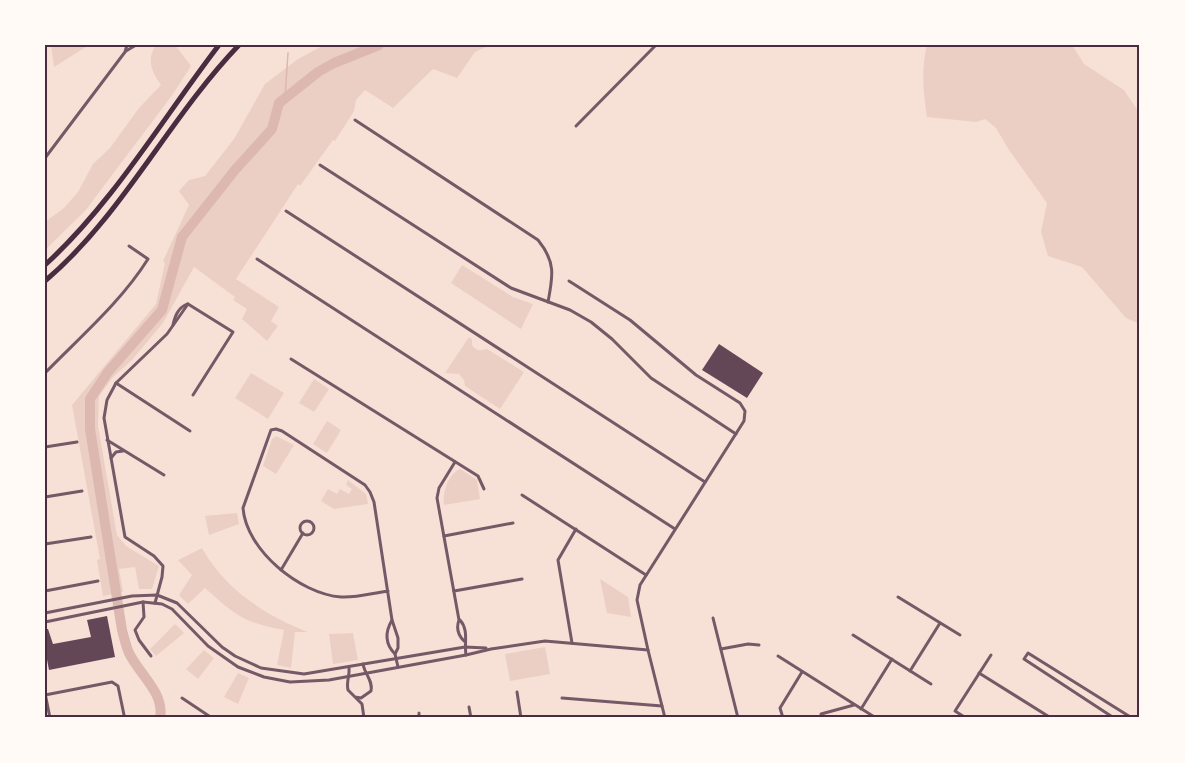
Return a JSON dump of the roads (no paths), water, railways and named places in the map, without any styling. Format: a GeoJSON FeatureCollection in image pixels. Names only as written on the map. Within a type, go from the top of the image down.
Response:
{"type":"FeatureCollection","features":[{"type":"Feature","properties":{"kind":"highway"},"geometry":{"type":"LineString","coordinates":[[45,265],[83,225],[119,181],[219,45]]}},
{"type":"Feature","properties":{"kind":"highway"},"geometry":{"type":"LineString","coordinates":[[45,281],[92,233],[206,82],[238,45]]}},
{"type":"Feature","properties":{"kind":"street"},"geometry":{"type":"LineString","coordinates":[[125,52],[127,45]]}},
{"type":"Feature","properties":{"kind":"street"},"geometry":{"type":"LineString","coordinates":[[45,158],[125,52],[136,45]]}},
{"type":"Feature","properties":{"kind":"street"},"geometry":{"type":"LineString","coordinates":[[576,126],[656,45]]}},
{"type":"Feature","properties":{"kind":"street"},"geometry":{"type":"LineString","coordinates":[[355,120],[538,240],[547,251],[552,268],[548,302]]}},
{"type":"Feature","properties":{"kind":"street"},"geometry":{"type":"LineString","coordinates":[[320,165],[511,288],[570,310],[591,322],[612,339],[651,378],[736,434]]}},
{"type":"Feature","properties":{"kind":"street"},"geometry":{"type":"LineString","coordinates":[[286,211],[705,482]]}},
{"type":"Feature","properties":{"kind":"street"},"geometry":{"type":"LineString","coordinates":[[45,373],[124,292],[139,273],[148,259],[129,246]]}},
{"type":"Feature","properties":{"kind":"street"},"geometry":{"type":"LineString","coordinates":[[257,259],[675,529]]}},
{"type":"Feature","properties":{"kind":"street"},"geometry":{"type":"LineString","coordinates":[[569,281],[630,320],[696,375],[740,403],[745,411],[744,421],[639,585],[637,600],[665,718]]}},
{"type":"Feature","properties":{"kind":"street"},"geometry":{"type":"LineString","coordinates":[[155,603],[163,566],[154,556],[125,537],[107,440],[104,409],[116,383],[173,327],[188,303],[233,332],[193,395]]}},
{"type":"Feature","properties":{"kind":"street"},"geometry":{"type":"LineString","coordinates":[[291,359],[478,476],[484,489]]}},
{"type":"Feature","properties":{"kind":"street"},"geometry":{"type":"LineString","coordinates":[[116,383],[190,431]]}},
{"type":"Feature","properties":{"kind":"street"},"geometry":{"type":"LineString","coordinates":[[388,591],[341,597],[318,591],[299,583],[281,570],[255,540],[244,518],[243,508],[271,430],[282,431],[365,485],[370,492],[388,591],[392,620],[398,638],[396,656],[398,668]]}},
{"type":"Feature","properties":{"kind":"street"},"geometry":{"type":"LineString","coordinates":[[107,440],[164,475]]}},
{"type":"Feature","properties":{"kind":"street"},"geometry":{"type":"LineString","coordinates":[[45,447],[77,442]]}},
{"type":"Feature","properties":{"kind":"street"},"geometry":{"type":"LineString","coordinates":[[111,460],[116,452],[125,451]]}},
{"type":"Feature","properties":{"kind":"street"},"geometry":{"type":"LineString","coordinates":[[455,462],[437,493],[459,620],[458,631],[464,641]]}},
{"type":"Feature","properties":{"kind":"street"},"geometry":{"type":"LineString","coordinates":[[45,497],[82,491]]}},
{"type":"Feature","properties":{"kind":"street"},"geometry":{"type":"LineString","coordinates":[[522,495],[646,575]]}},
{"type":"Feature","properties":{"kind":"street"},"geometry":{"type":"LineString","coordinates":[[305,521],[312,525],[314,530],[308,536],[303,533],[300,530],[301,523],[305,521]]}},
{"type":"Feature","properties":{"kind":"street"},"geometry":{"type":"LineString","coordinates":[[444,536],[513,523]]}},
{"type":"Feature","properties":{"kind":"street"},"geometry":{"type":"LineString","coordinates":[[572,643],[558,561],[576,530]]}},
{"type":"Feature","properties":{"kind":"street"},"geometry":{"type":"LineString","coordinates":[[281,570],[303,533]]}},
{"type":"Feature","properties":{"kind":"street"},"geometry":{"type":"LineString","coordinates":[[45,544],[91,537]]}},
{"type":"Feature","properties":{"kind":"street"},"geometry":{"type":"LineString","coordinates":[[454,591],[522,579]]}},
{"type":"Feature","properties":{"kind":"street"},"geometry":{"type":"LineString","coordinates":[[45,591],[98,581]]}},
{"type":"Feature","properties":{"kind":"street"},"geometry":{"type":"LineString","coordinates":[[491,649],[465,647],[396,656],[304,674],[250,664],[222,647],[177,603],[157,595],[132,596],[45,613],[46,622],[134,604],[155,603],[172,609],[208,646],[247,671],[264,678],[303,682],[398,668],[491,649],[545,641],[648,650]]}},
{"type":"Feature","properties":{"kind":"street"},"geometry":{"type":"LineString","coordinates":[[898,597],[960,635]]}},
{"type":"Feature","properties":{"kind":"street"},"geometry":{"type":"LineString","coordinates":[[143,603],[144,617],[135,630],[139,640],[151,656]]}},
{"type":"Feature","properties":{"kind":"street"},"geometry":{"type":"LineString","coordinates":[[713,618],[738,718]]}},
{"type":"Feature","properties":{"kind":"street"},"geometry":{"type":"LineString","coordinates":[[392,620],[387,638],[390,649],[396,656]]}},
{"type":"Feature","properties":{"kind":"street"},"geometry":{"type":"LineString","coordinates":[[459,620],[464,625],[466,655]]}},
{"type":"Feature","properties":{"kind":"street"},"geometry":{"type":"LineString","coordinates":[[910,671],[940,623]]}},
{"type":"Feature","properties":{"kind":"street"},"geometry":{"type":"LineString","coordinates":[[853,635],[931,684]]}},
{"type":"Feature","properties":{"kind":"street"},"geometry":{"type":"LineString","coordinates":[[721,649],[748,644],[759,645]]}},
{"type":"Feature","properties":{"kind":"street"},"geometry":{"type":"LineString","coordinates":[[1120,711],[1115,718],[1024,659],[1028,653],[1132,718]]}},
{"type":"Feature","properties":{"kind":"street"},"geometry":{"type":"LineString","coordinates":[[966,718],[955,711],[991,655]]}},
{"type":"Feature","properties":{"kind":"street"},"geometry":{"type":"LineString","coordinates":[[778,656],[876,718]]}},
{"type":"Feature","properties":{"kind":"street"},"geometry":{"type":"LineString","coordinates":[[861,709],[892,659]]}},
{"type":"Feature","properties":{"kind":"street"},"geometry":{"type":"LineString","coordinates":[[247,671],[250,664]]}},
{"type":"Feature","properties":{"kind":"street"},"geometry":{"type":"LineString","coordinates":[[362,704],[372,686],[363,664]]}},
{"type":"Feature","properties":{"kind":"street"},"geometry":{"type":"LineString","coordinates":[[349,667],[350,675],[346,685],[362,704],[364,718]]}},
{"type":"Feature","properties":{"kind":"street"},"geometry":{"type":"LineString","coordinates":[[783,718],[780,708],[802,672]]}},
{"type":"Feature","properties":{"kind":"street"},"geometry":{"type":"LineString","coordinates":[[979,673],[1051,718]]}},
{"type":"Feature","properties":{"kind":"street"},"geometry":{"type":"LineString","coordinates":[[50,718],[45,695],[112,682],[118,686],[124,715]]}},
{"type":"Feature","properties":{"kind":"street"},"geometry":{"type":"LineString","coordinates":[[1072,691],[1076,683]]}},
{"type":"Feature","properties":{"kind":"street"},"geometry":{"type":"LineString","coordinates":[[517,692],[521,718]]}},
{"type":"Feature","properties":{"kind":"street"},"geometry":{"type":"LineString","coordinates":[[355,697],[367,696]]}},
{"type":"Feature","properties":{"kind":"street"},"geometry":{"type":"LineString","coordinates":[[182,698],[212,718]]}},
{"type":"Feature","properties":{"kind":"street"},"geometry":{"type":"LineString","coordinates":[[562,698],[662,706]]}},
{"type":"Feature","properties":{"kind":"street"},"geometry":{"type":"LineString","coordinates":[[821,714],[855,705]]}},
{"type":"Feature","properties":{"kind":"street"},"geometry":{"type":"LineString","coordinates":[[469,707],[471,718]]}},
{"type":"Feature","properties":{"kind":"waterway"},"geometry":{"type":"LineString","coordinates":[[160,718],[159,700],[133,661],[122,630],[90,429],[90,399],[108,372],[162,310],[182,237],[235,170],[272,129],[279,103],[318,72],[379,45]]}},
{"type":"Feature","properties":{"kind":"waterway"},"geometry":{"type":"LineString","coordinates":[[285,97],[288,53]]}}]}
